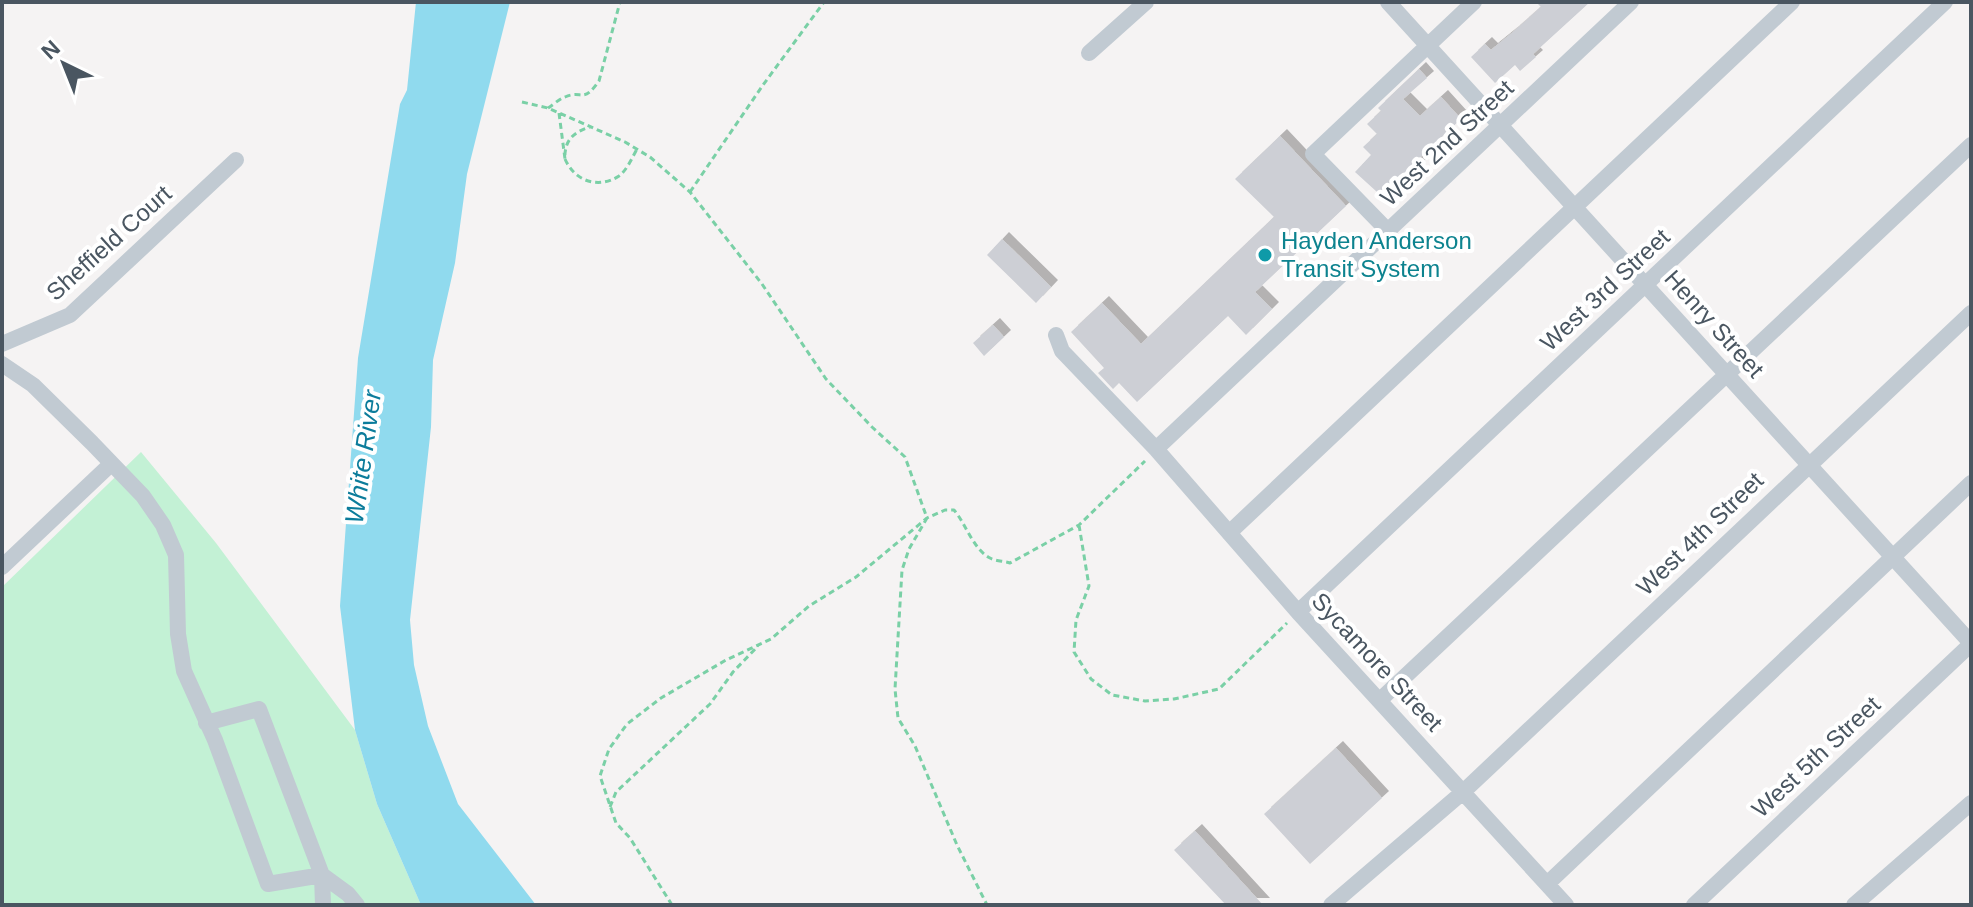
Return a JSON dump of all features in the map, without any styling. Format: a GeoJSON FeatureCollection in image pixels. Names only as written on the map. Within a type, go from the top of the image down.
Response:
{"type":"FeatureCollection","features":[{"type":"Feature","properties":{"kind":"street"},"geometry":{"type":"LineString","coordinates":[[1089,53],[1146,2]]}},
{"type":"Feature","properties":{"kind":"street","name":"Henry Street"},"geometry":{"type":"LineString","coordinates":[[1388,2],[1971,644]]}},
{"type":"Feature","properties":{"kind":"street"},"geometry":{"type":"LineString","coordinates":[[1388,231],[1313,154],[1474,2]]}},
{"type":"Feature","properties":{"kind":"street","name":"West 2nd Street"},"geometry":{"type":"LineString","coordinates":[[1156,449],[1631,2]]}},
{"type":"Feature","properties":{"kind":"street"},"geometry":{"type":"LineString","coordinates":[[1229,533],[1792,2]]}},
{"type":"Feature","properties":{"kind":"street","name":"West 3rd Street"},"geometry":{"type":"LineString","coordinates":[[1298,612],[1945,2]]}},
{"type":"Feature","properties":{"kind":"street"},"geometry":{"type":"LineString","coordinates":[[1380,700],[1971,145]]}},
{"type":"Feature","properties":{"kind":"street","name":"Sheffield Court"},"geometry":{"type":"LineString","coordinates":[[2,344],[70,315],[236,160]]}},
{"type":"Feature","properties":{"kind":"street","name":"West 4th Street"},"geometry":{"type":"LineString","coordinates":[[1331,905],[1463,792],[1971,313]]}},
{"type":"Feature","properties":{"kind":"street","name":"Sycamore Street"},"geometry":{"type":"LineString","coordinates":[[1056,335],[1062,351],[1156,449],[1555,897]]}},
{"type":"Feature","properties":{"kind":"street"},"geometry":{"type":"LineString","coordinates":[[2,364],[33,385],[152,507],[176,555],[181,656],[196,703],[268,884],[322,875],[348,894],[357,905]]}},
{"type":"Feature","properties":{"kind":"street"},"geometry":{"type":"LineString","coordinates":[[2,567],[111,464]]}},
{"type":"Feature","properties":{"kind":"street"},"geometry":{"type":"LineString","coordinates":[[1555,897],[1892,556],[1971,483]]}},
{"type":"Feature","properties":{"kind":"street","name":"West 5th Street"},"geometry":{"type":"LineString","coordinates":[[1694,905],[1971,644]]}},
{"type":"Feature","properties":{"kind":"street"},"geometry":{"type":"LineString","coordinates":[[206,723],[259,709],[322,875],[323,905]]}},
{"type":"Feature","properties":{"kind":"street"},"geometry":{"type":"LineString","coordinates":[[1854,905],[1971,803]]}},
{"type":"Feature","properties":{"kind":"path"},"geometry":{"type":"LineString","coordinates":[[548,108],[568,95],[584,96],[592,92],[599,81],[620,2]]}},
{"type":"Feature","properties":{"kind":"path"},"geometry":{"type":"LineString","coordinates":[[690,192],[824,2]]}},
{"type":"Feature","properties":{"kind":"path"},"geometry":{"type":"LineString","coordinates":[[522,102],[548,108],[637,149],[669,172],[690,192],[762,284],[826,379],[905,457],[927,518],[909,549],[902,570],[895,689],[898,718],[915,746],[957,845],[987,905]]}},
{"type":"Feature","properties":{"kind":"path"},"geometry":{"type":"LineString","coordinates":[[559,113],[565,159],[578,177],[591,182],[620,175],[637,149]]}},
{"type":"Feature","properties":{"kind":"path"},"geometry":{"type":"LineString","coordinates":[[565,159],[567,142],[573,134],[590,127]]}},
{"type":"Feature","properties":{"kind":"path"},"geometry":{"type":"LineString","coordinates":[[672,905],[630,838],[616,823],[600,776],[609,749],[627,724],[661,698],[726,660],[771,639],[809,606],[856,577],[927,518],[945,510],[954,510],[964,521],[974,542],[990,558],[1010,563],[1079,525],[1156,449]]}},
{"type":"Feature","properties":{"kind":"path"},"geometry":{"type":"LineString","coordinates":[[1079,525],[1089,586],[1076,620],[1074,652],[1091,679],[1112,695],[1145,701],[1174,699],[1219,689],[1298,612]]}},
{"type":"Feature","properties":{"kind":"path"},"geometry":{"type":"LineString","coordinates":[[610,807],[616,792],[710,704],[733,672],[759,644]]}},
{"type":"Feature","properties":{"kind":"green space"},"geometry":{"type":"Polygon","coordinates":[[[141,452],[216,543],[355,730],[377,804],[421,905],[2,905],[2,587],[141,452]]]}},
{"type":"Feature","properties":{"kind":"water","name":"White River"},"geometry":{"type":"Polygon","coordinates":[[[416,2],[510,2],[467,174],[455,263],[433,360],[431,427],[410,620],[414,665],[428,726],[458,804],[536,905],[421,905],[377,804],[355,730],[340,606],[358,358],[400,104],[407,90],[416,2]]]}},
{"type":"Feature","properties":{"kind":"building"},"geometry":{"type":"Polygon","coordinates":[[[1536,2],[1590,2],[1533,54],[1536,57],[1520,71],[1515,65],[1495,83],[1471,57],[1485,44],[1491,50],[1512,33],[1541,7],[1536,2]]]}},
{"type":"Feature","properties":{"kind":"building"},"geometry":{"type":"Polygon","coordinates":[[[1419,69],[1427,78],[1403,99],[1420,116],[1441,97],[1461,119],[1415,162],[1419,166],[1398,186],[1400,189],[1388,202],[1355,172],[1371,155],[1363,147],[1377,134],[1367,124],[1381,111],[1378,108],[1419,69]]]}},
{"type":"Feature","properties":{"kind":"building","name":"Hayden Anderson Transit System"},"geometry":{"type":"Polygon","coordinates":[[[1280,136],[1346,206],[1255,292],[1272,309],[1246,335],[1228,316],[1137,402],[1119,383],[1113,389],[1098,373],[1104,368],[1071,332],[1102,303],[1141,344],[1274,217],[1235,179],[1280,136]]]}},
{"type":"Feature","properties":{"kind":"building"},"geometry":{"type":"Polygon","coordinates":[[[1002,239],[1051,287],[1036,303],[987,255],[1002,239]]]}},
{"type":"Feature","properties":{"kind":"building"},"geometry":{"type":"Polygon","coordinates":[[[993,325],[1004,337],[984,356],[973,343],[993,325]]]}},
{"type":"Feature","properties":{"kind":"building"},"geometry":{"type":"Polygon","coordinates":[[[1336,748],[1382,798],[1310,864],[1264,814],[1336,748]]]}},
{"type":"Feature","properties":{"kind":"building"},"geometry":{"type":"Polygon","coordinates":[[[1195,831],[1263,905],[1226,905],[1174,850],[1195,831]]]}},
{"type":"Feature","properties":{"kind":"place","name":"Hayden Anderson Transit System"},"geometry":{"type":"Point","coordinates":[1265,255]}}]}
